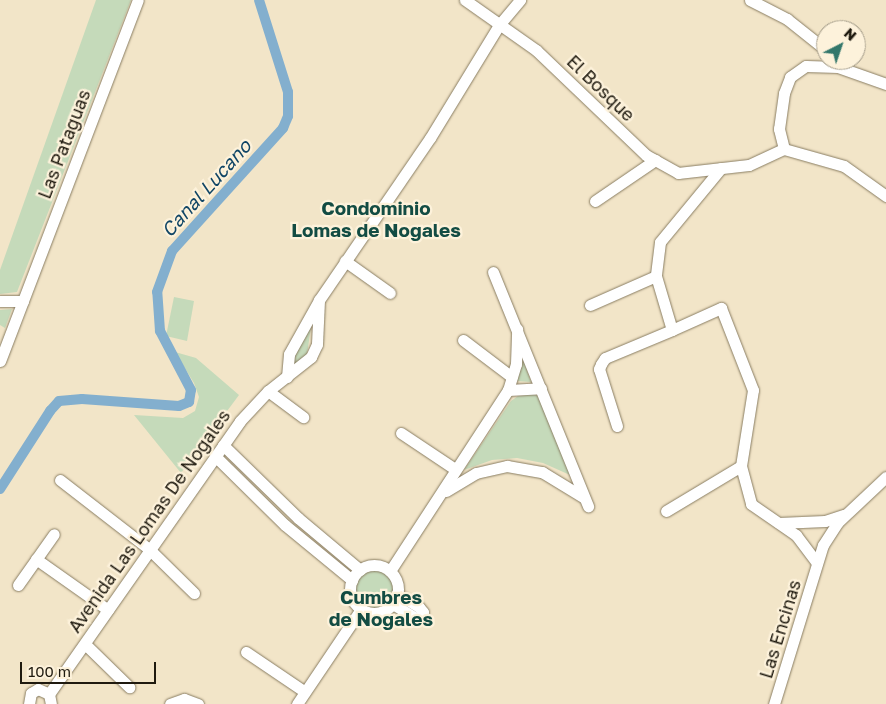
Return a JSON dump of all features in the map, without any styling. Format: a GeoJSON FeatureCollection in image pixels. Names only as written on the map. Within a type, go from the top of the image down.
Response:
{"type":"FeatureCollection","features":[{"type":"Feature","properties":{"kind":"street","name":"Las Pataguas"},"geometry":{"type":"LineString","coordinates":[[0,361],[138,0]]}},
{"type":"Feature","properties":{"kind":"street","name":"El Bosque"},"geometry":{"type":"LineString","coordinates":[[465,0],[536,50],[655,160],[678,173],[749,165],[784,149]]}},
{"type":"Feature","properties":{"kind":"street"},"geometry":{"type":"LineString","coordinates":[[287,377],[289,354],[318,300],[430,138],[499,25],[520,0]]}},
{"type":"Feature","properties":{"kind":"street"},"geometry":{"type":"LineString","coordinates":[[750,0],[787,19],[816,42]]}},
{"type":"Feature","properties":{"kind":"street"},"geometry":{"type":"LineString","coordinates":[[816,65],[806,66],[790,78],[779,128],[784,149],[844,166],[886,196]]}},
{"type":"Feature","properties":{"kind":"street"},"geometry":{"type":"LineString","coordinates":[[853,70],[886,84]]}},
{"type":"Feature","properties":{"kind":"street"},"geometry":{"type":"LineString","coordinates":[[596,201],[655,160]]}},
{"type":"Feature","properties":{"kind":"street"},"geometry":{"type":"LineString","coordinates":[[617,426],[599,369],[601,364],[605,358],[672,330],[656,276],[660,242],[721,168]]}},
{"type":"Feature","properties":{"kind":"street"},"geometry":{"type":"LineString","coordinates":[[345,261],[390,293]]}},
{"type":"Feature","properties":{"kind":"street"},"geometry":{"type":"LineString","coordinates":[[438,500],[470,476],[507,466],[542,472],[586,502],[493,272]]}},
{"type":"Feature","properties":{"kind":"street"},"geometry":{"type":"LineString","coordinates":[[590,305],[656,276]]}},
{"type":"Feature","properties":{"kind":"street","name":"Avenida Las Lomas De Nogales"},"geometry":{"type":"LineString","coordinates":[[50,699],[149,549],[245,414],[268,391],[311,357],[317,344],[318,300]]}},
{"type":"Feature","properties":{"kind":"street"},"geometry":{"type":"LineString","coordinates":[[0,301],[23,301]]}},
{"type":"Feature","properties":{"kind":"street","name":"Las Encinas"},"geometry":{"type":"LineString","coordinates":[[672,330],[721,308],[753,390],[741,466],[751,504],[796,535],[817,563]]}},
{"type":"Feature","properties":{"kind":"street"},"geometry":{"type":"LineString","coordinates":[[390,571],[508,390],[512,377],[517,329]]}},
{"type":"Feature","properties":{"kind":"street"},"geometry":{"type":"LineString","coordinates":[[463,340],[512,377]]}},
{"type":"Feature","properties":{"kind":"street"},"geometry":{"type":"LineString","coordinates":[[508,390],[541,388]]}},
{"type":"Feature","properties":{"kind":"street"},"geometry":{"type":"LineString","coordinates":[[268,391],[303,417]]}},
{"type":"Feature","properties":{"kind":"street"},"geometry":{"type":"LineString","coordinates":[[401,433],[455,469]]}},
{"type":"Feature","properties":{"kind":"street"},"geometry":{"type":"LineString","coordinates":[[222,445],[312,530],[360,570]]}},
{"type":"Feature","properties":{"kind":"street"},"geometry":{"type":"LineString","coordinates":[[215,456],[303,540],[352,580]]}},
{"type":"Feature","properties":{"kind":"street"},"geometry":{"type":"LineString","coordinates":[[666,512],[741,466]]}},
{"type":"Feature","properties":{"kind":"street","name":"Las Encinas"},"geometry":{"type":"LineString","coordinates":[[774,704],[823,545],[846,514],[886,476]]}},
{"type":"Feature","properties":{"kind":"street"},"geometry":{"type":"LineString","coordinates":[[60,480],[149,549],[194,593]]}},
{"type":"Feature","properties":{"kind":"street"},"geometry":{"type":"LineString","coordinates":[[261,501],[270,491]]}},
{"type":"Feature","properties":{"kind":"street","name":"Las Encinas"},"geometry":{"type":"LineString","coordinates":[[779,523],[825,521],[846,514]]}},
{"type":"Feature","properties":{"kind":"street"},"geometry":{"type":"LineString","coordinates":[[303,540],[312,530]]}},
{"type":"Feature","properties":{"kind":"street"},"geometry":{"type":"LineString","coordinates":[[18,586],[54,534]]}},
{"type":"Feature","properties":{"kind":"street"},"geometry":{"type":"LineString","coordinates":[[36,559],[108,610]]}},
{"type":"Feature","properties":{"kind":"street"},"geometry":{"type":"LineString","coordinates":[[373,565],[390,571],[397,582],[395,599],[378,612],[361,609],[351,594],[352,580],[360,570],[373,565]]}},
{"type":"Feature","properties":{"kind":"street"},"geometry":{"type":"LineString","coordinates":[[297,704],[361,609]]}},
{"type":"Feature","properties":{"kind":"street"},"geometry":{"type":"LineString","coordinates":[[85,644],[129,687]]}},
{"type":"Feature","properties":{"kind":"street"},"geometry":{"type":"LineString","coordinates":[[246,652],[305,692]]}},
{"type":"Feature","properties":{"kind":"street"},"geometry":{"type":"LineString","coordinates":[[29,704],[29,697],[34,691],[42,690],[50,699]]}},
{"type":"Feature","properties":{"kind":"street"},"geometry":{"type":"LineString","coordinates":[[170,704],[184,699],[198,704]]}},
{"type":"Feature","properties":{"kind":"green space"},"geometry":{"type":"Polygon","coordinates":[[[96,0],[131,0],[17,292],[0,294],[0,270],[96,0]]]}},
{"type":"Feature","properties":{"kind":"green space"},"geometry":{"type":"Polygon","coordinates":[[[174,297],[194,301],[187,341],[166,336],[174,297]]]}},
{"type":"Feature","properties":{"kind":"green space"},"geometry":{"type":"Polygon","coordinates":[[[12,309],[5,328],[0,325],[0,310],[12,309]]]}},
{"type":"Feature","properties":{"kind":"green space"},"geometry":{"type":"Polygon","coordinates":[[[311,327],[307,354],[297,366],[293,364],[294,351],[311,327]]]}},
{"type":"Feature","properties":{"kind":"green space"},"geometry":{"type":"Polygon","coordinates":[[[175,352],[196,358],[239,395],[181,473],[134,415],[183,418],[195,411],[199,397],[194,383],[175,352]]]}},
{"type":"Feature","properties":{"kind":"green space"},"geometry":{"type":"Polygon","coordinates":[[[522,360],[524,361],[531,382],[517,381],[522,360]]]}},
{"type":"Feature","properties":{"kind":"green space"},"geometry":{"type":"Polygon","coordinates":[[[533,394],[538,396],[570,475],[543,463],[517,458],[492,460],[464,470],[511,401],[518,396],[533,394]]]}},
{"type":"Feature","properties":{"kind":"green space"},"geometry":{"type":"Polygon","coordinates":[[[374,570],[388,575],[393,589],[388,603],[374,608],[360,603],[355,589],[360,575],[374,570]]]}},
{"type":"Feature","properties":{"kind":"waterway","name":"Canal Lucano"},"geometry":{"type":"LineString","coordinates":[[0,489],[50,411],[59,401],[82,399],[179,406],[189,402],[191,390],[160,331],[157,292],[172,251],[283,128],[288,116],[288,92],[259,0]]}},
{"type":"Feature","properties":{"kind":"district","name":"Condominio Lomas de Nogales"},"geometry":{"type":"Point","coordinates":[376,219]}},
{"type":"Feature","properties":{"kind":"district","name":"Cumbres de Nogales"},"geometry":{"type":"Point","coordinates":[381,608]}}]}
